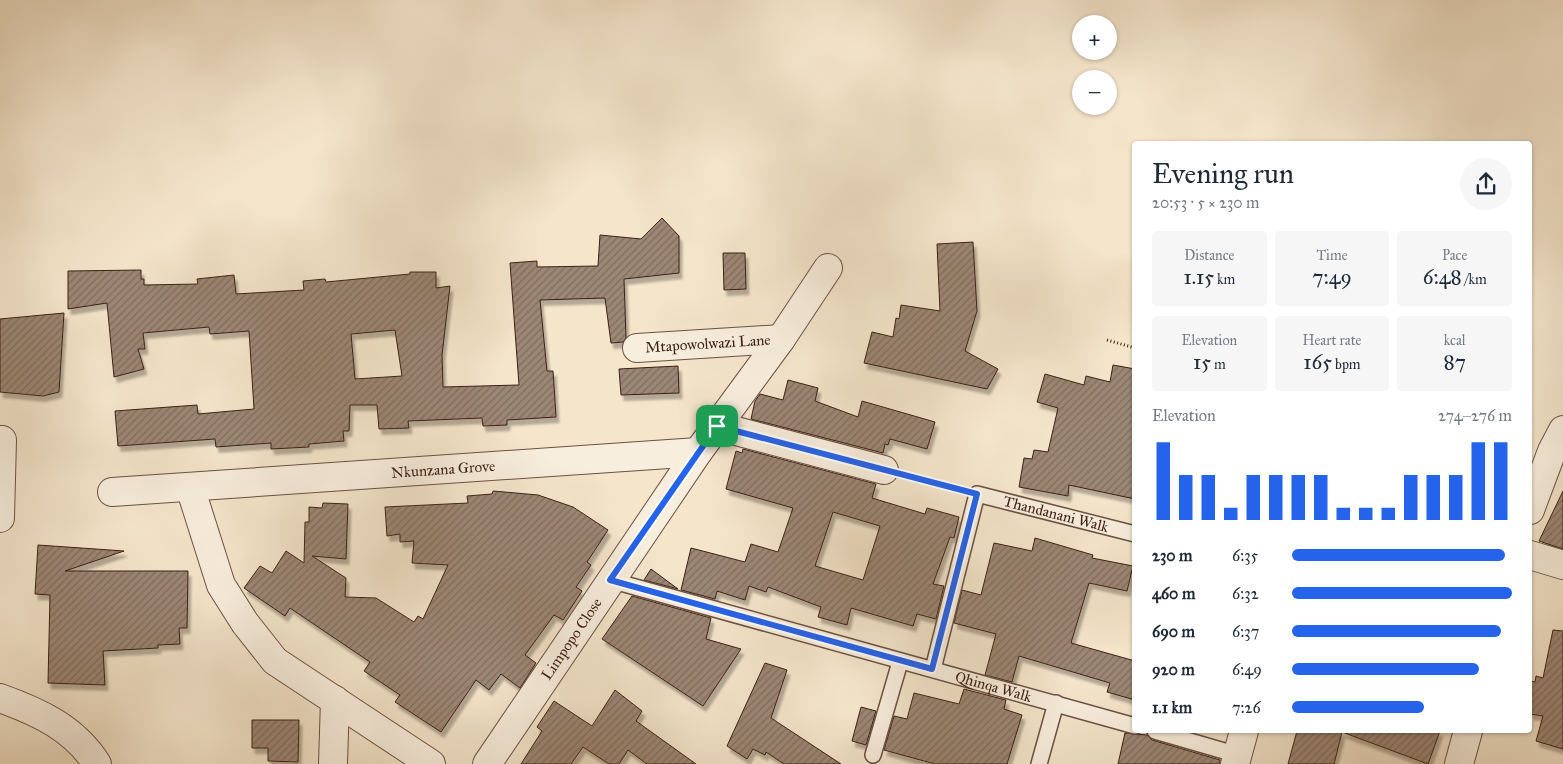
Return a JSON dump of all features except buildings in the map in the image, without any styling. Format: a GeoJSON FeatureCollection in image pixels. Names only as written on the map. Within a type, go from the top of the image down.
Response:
{"type":"FeatureCollection","features":[{"type":"Feature","properties":{"kind":"street","name":"Limpopo Close"},"geometry":{"type":"LineString","coordinates":[[487,764],[698,452],[781,339],[828,268]]}},
{"type":"Feature","properties":{"kind":"street","name":"Mtapowolwazi Lane"},"geometry":{"type":"LineString","coordinates":[[637,348],[781,339]]}},
{"type":"Feature","properties":{"kind":"street"},"geometry":{"type":"LineString","coordinates":[[717,426],[884,470]]}},
{"type":"Feature","properties":{"kind":"street"},"geometry":{"type":"LineString","coordinates":[[1532,505],[1552,451],[1563,430]]}},
{"type":"Feature","properties":{"kind":"street"},"geometry":{"type":"LineString","coordinates":[[0,518],[2,440]]}},
{"type":"Feature","properties":{"kind":"street","name":"Nkunzana Grove"},"geometry":{"type":"LineString","coordinates":[[112,492],[698,452]]}},
{"type":"Feature","properties":{"kind":"street"},"geometry":{"type":"LineString","coordinates":[[190,487],[221,585],[245,623],[275,661],[432,764]]}},
{"type":"Feature","properties":{"kind":"street"},"geometry":{"type":"LineString","coordinates":[[1532,556],[1563,564]]}},
{"type":"Feature","properties":{"kind":"street"},"geometry":{"type":"LineString","coordinates":[[0,698],[55,721],[77,739],[97,764]]}},
{"type":"Feature","properties":{"kind":"street"},"geometry":{"type":"LineString","coordinates":[[333,764],[335,700]]}},
{"type":"Feature","properties":{"kind":"street"},"geometry":{"type":"LineString","coordinates":[[1459,764],[1467,733]]}},
{"type":"Feature","properties":{"kind":"lane","name":"Thandanani Walk"},"geometry":{"type":"LineString","coordinates":[[977,494],[1132,533]]}},
{"type":"Feature","properties":{"kind":"lane"},"geometry":{"type":"LineString","coordinates":[[932,669],[977,494]]}},
{"type":"Feature","properties":{"kind":"lane","name":"Qhinqa Walk"},"geometry":{"type":"LineString","coordinates":[[610,580],[1132,725]]}},
{"type":"Feature","properties":{"kind":"lane"},"geometry":{"type":"LineString","coordinates":[[873,755],[900,662]]}},
{"type":"Feature","properties":{"kind":"lane"},"geometry":{"type":"LineString","coordinates":[[1038,764],[1056,703]]}},
{"type":"Feature","properties":{"kind":"lane"},"geometry":{"type":"LineString","coordinates":[[1163,733],[1239,750]]}},
{"type":"Feature","properties":{"kind":"path"},"geometry":{"type":"LineString","coordinates":[[1107,340],[1132,347]]}},
{"type":"Feature","properties":{"kind":"path"},"geometry":{"type":"LineString","coordinates":[[884,470],[977,494]]}},
{"type":"Feature","properties":{"kind":"route"},"geometry":{"type":"LineString","coordinates":[[717,426],[977,494],[932,669],[900,662],[610,580],[717,426]]}}]}
